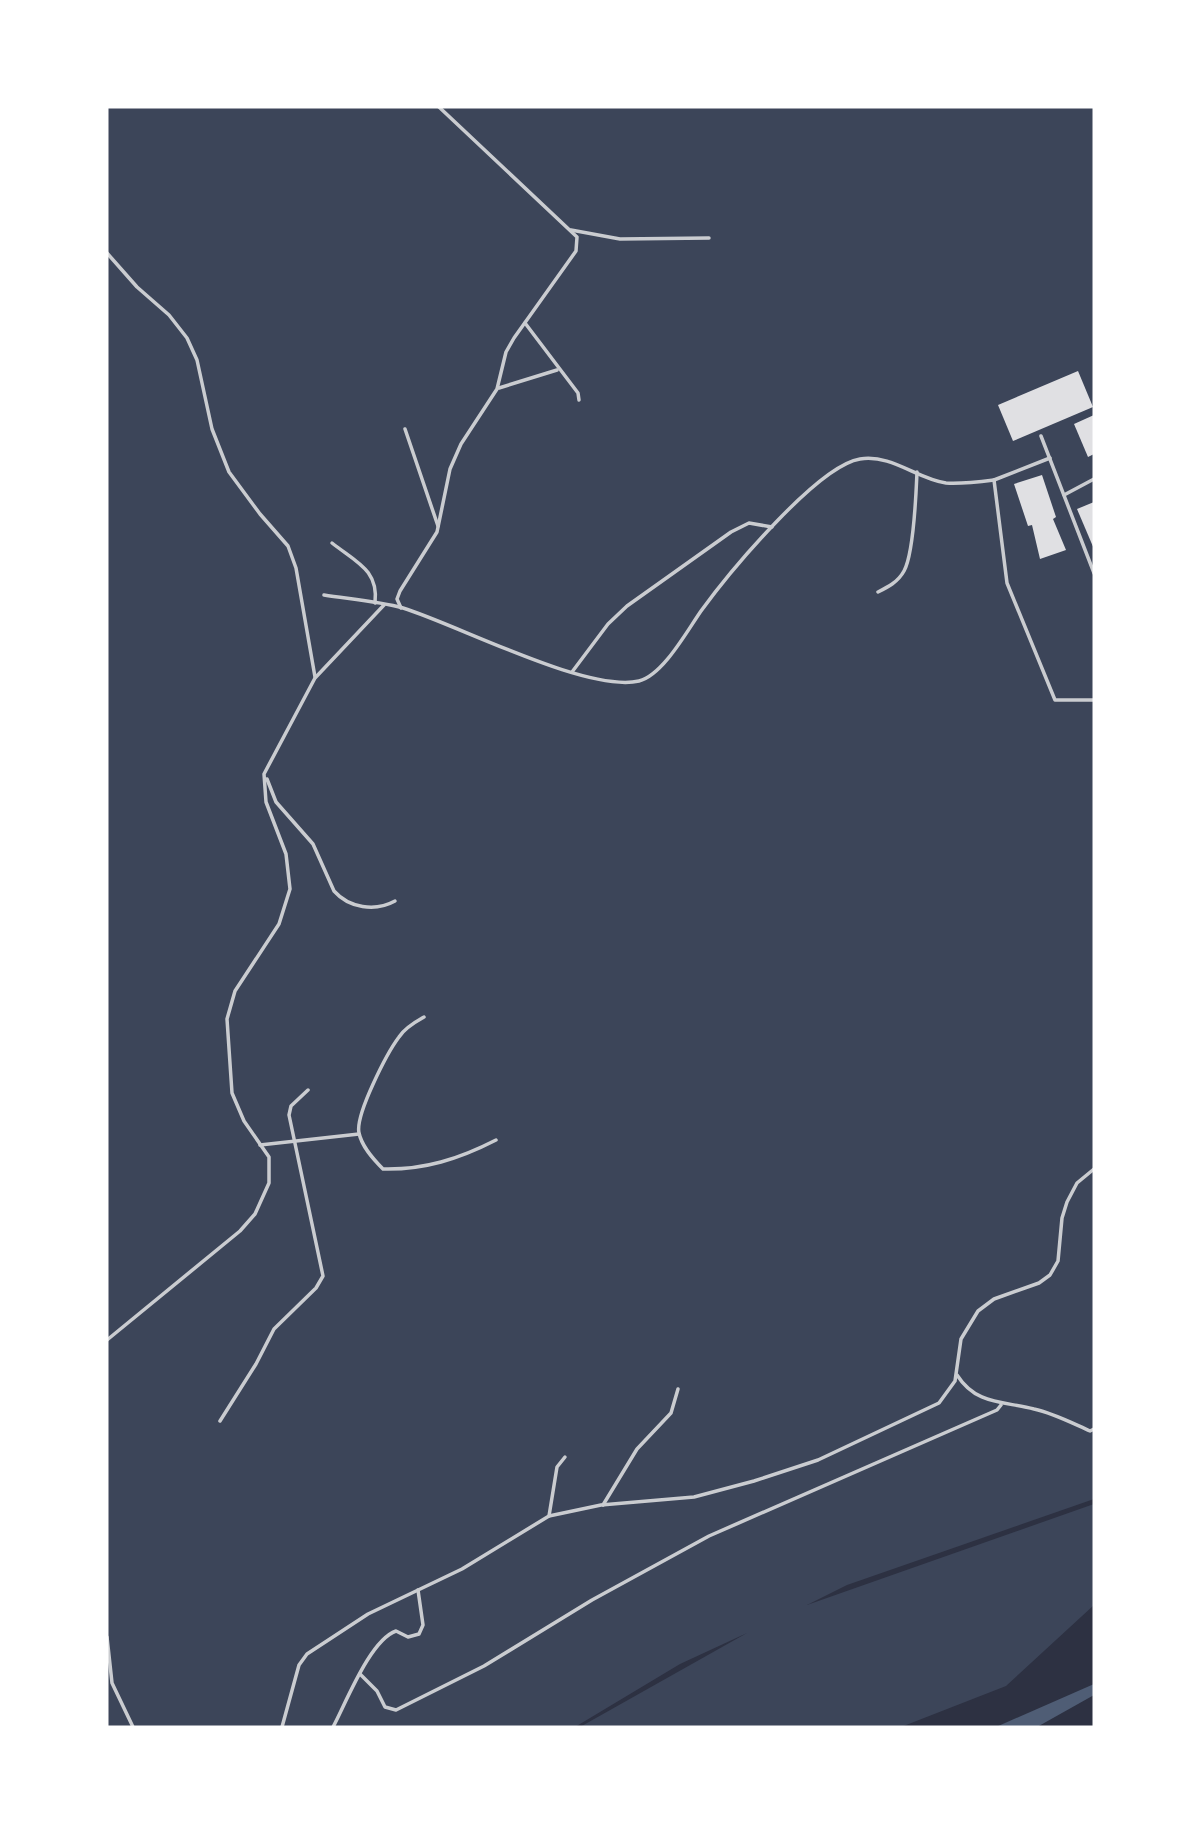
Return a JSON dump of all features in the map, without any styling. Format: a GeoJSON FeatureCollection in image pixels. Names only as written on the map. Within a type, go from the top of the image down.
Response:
{"type":"FeatureCollection","features":[{"type":"Feature","properties":{"kind":"lane"},"geometry":{"type":"LineString","coordinates":[[401,608],[397,599],[400,590],[439,528],[450,469],[461,444],[497,389],[506,352],[576,251],[577,237],[439,107]]}},
{"type":"Feature","properties":{"kind":"lane"},"geometry":{"type":"LineString","coordinates":[[569,229],[620,239],[709,238]]}},
{"type":"Feature","properties":{"kind":"lane"},"geometry":{"type":"LineString","coordinates":[[107,253],[137,287],[169,315],[187,338],[197,360],[212,429],[229,472],[288,546],[296,568],[315,678]]}},
{"type":"Feature","properties":{"kind":"lane"},"geometry":{"type":"LineString","coordinates":[[525,323],[557,370],[578,393],[579,400]]}},
{"type":"Feature","properties":{"kind":"lane"},"geometry":{"type":"LineString","coordinates":[[497,389],[557,370]]}},
{"type":"Feature","properties":{"kind":"lane"},"geometry":{"type":"LineString","coordinates":[[405,429],[439,528]]}},
{"type":"Feature","properties":{"kind":"lane"},"geometry":{"type":"LineString","coordinates":[[1041,436],[1094,573]]}},
{"type":"Feature","properties":{"kind":"lane"},"geometry":{"type":"LineString","coordinates":[[324,595],[401,608],[572,672],[609,681],[639,681],[651,675],[670,656],[703,608],[772,527],[815,483],[860,459],[888,462],[944,483],[993,480],[1050,458]]}},
{"type":"Feature","properties":{"kind":"lane"},"geometry":{"type":"LineString","coordinates":[[878,592],[893,584],[904,573],[909,558],[917,472]]}},
{"type":"Feature","properties":{"kind":"lane"},"geometry":{"type":"LineString","coordinates":[[1064,495],[1094,479]]}},
{"type":"Feature","properties":{"kind":"lane"},"geometry":{"type":"LineString","coordinates":[[993,480],[1007,583],[1055,700],[1094,700]]}},
{"type":"Feature","properties":{"kind":"lane"},"geometry":{"type":"LineString","coordinates":[[572,672],[608,624],[627,606],[749,523],[772,527]]}},
{"type":"Feature","properties":{"kind":"lane"},"geometry":{"type":"LineString","coordinates":[[332,543],[374,577],[377,587],[375,603]]}},
{"type":"Feature","properties":{"kind":"lane"},"geometry":{"type":"LineString","coordinates":[[107,1340],[240,1231],[255,1214],[269,1183],[269,1157],[244,1121],[232,1093],[227,1019],[235,991],[279,924],[290,889],[286,854],[266,802],[264,774],[315,678],[384,605]]}},
{"type":"Feature","properties":{"kind":"lane"},"geometry":{"type":"LineString","coordinates":[[264,774],[276,802],[289,819],[308,835],[334,891],[340,898],[375,908],[394,901]]}},
{"type":"Feature","properties":{"kind":"lane"},"geometry":{"type":"LineString","coordinates":[[424,1017],[400,1035],[385,1061],[362,1114],[360,1134],[369,1155],[383,1170],[414,1170],[465,1156],[496,1140]]}},
{"type":"Feature","properties":{"kind":"lane"},"geometry":{"type":"LineString","coordinates":[[220,1421],[257,1364],[274,1329],[316,1289],[323,1276],[289,1115],[291,1106],[308,1090]]}},
{"type":"Feature","properties":{"kind":"lane"},"geometry":{"type":"LineString","coordinates":[[260,1145],[360,1134]]}},
{"type":"Feature","properties":{"kind":"lane"},"geometry":{"type":"LineString","coordinates":[[282,1727],[299,1665],[307,1654],[368,1614],[462,1569],[549,1516],[603,1505],[694,1497],[818,1460],[939,1403],[949,1393],[956,1374],[961,1339],[978,1311],[994,1299],[1039,1283],[1050,1275],[1058,1261],[1062,1218],[1067,1202],[1077,1183],[1094,1169]]}},
{"type":"Feature","properties":{"kind":"lane"},"geometry":{"type":"LineString","coordinates":[[956,1374],[976,1395],[1001,1405],[1035,1409],[1090,1431],[1094,1429]]}},
{"type":"Feature","properties":{"kind":"lane"},"geometry":{"type":"LineString","coordinates":[[603,1505],[636,1449],[671,1413],[678,1389]]}},
{"type":"Feature","properties":{"kind":"lane"},"geometry":{"type":"LineString","coordinates":[[360,1674],[377,1690],[385,1707],[396,1710],[484,1666],[687,1547],[997,1410],[1001,1405]]}},
{"type":"Feature","properties":{"kind":"lane"},"geometry":{"type":"LineString","coordinates":[[549,1516],[557,1467],[565,1457]]}},
{"type":"Feature","properties":{"kind":"lane"},"geometry":{"type":"LineString","coordinates":[[333,1727],[360,1674],[391,1632],[408,1637],[419,1634],[423,1625],[418,1589]]}},
{"type":"Feature","properties":{"kind":"lane"},"geometry":{"type":"LineString","coordinates":[[107,1637],[112,1683],[133,1727]]}},
{"type":"Feature","properties":{"kind":"shaded area"},"geometry":{"type":"Polygon","coordinates":[[[107,107],[1094,107],[1094,1499],[847,1585],[807,1605],[1094,1504],[1094,1605],[1006,1686],[901,1727],[580,1727],[747,1633],[680,1664],[575,1727],[107,1727],[107,107]]]}},
{"type":"Feature","properties":{"kind":"shaded area"},"geometry":{"type":"Polygon","coordinates":[[[1094,1684],[1094,1695],[1037,1727],[996,1727],[1094,1684]]]}},
{"type":"Feature","properties":{"kind":"building"},"geometry":{"type":"Polygon","coordinates":[[[1078,371],[1093,407],[1013,441],[998,405],[1078,371]]]}},
{"type":"Feature","properties":{"kind":"building"},"geometry":{"type":"Polygon","coordinates":[[[1094,415],[1094,454],[1088,457],[1074,424],[1094,415]]]}},
{"type":"Feature","properties":{"kind":"building"},"geometry":{"type":"Polygon","coordinates":[[[1042,475],[1056,517],[1053,519],[1066,550],[1040,559],[1032,525],[1028,526],[1014,484],[1042,475]]]}},
{"type":"Feature","properties":{"kind":"building"},"geometry":{"type":"Polygon","coordinates":[[[1094,502],[1094,549],[1077,509],[1094,502]]]}}]}
